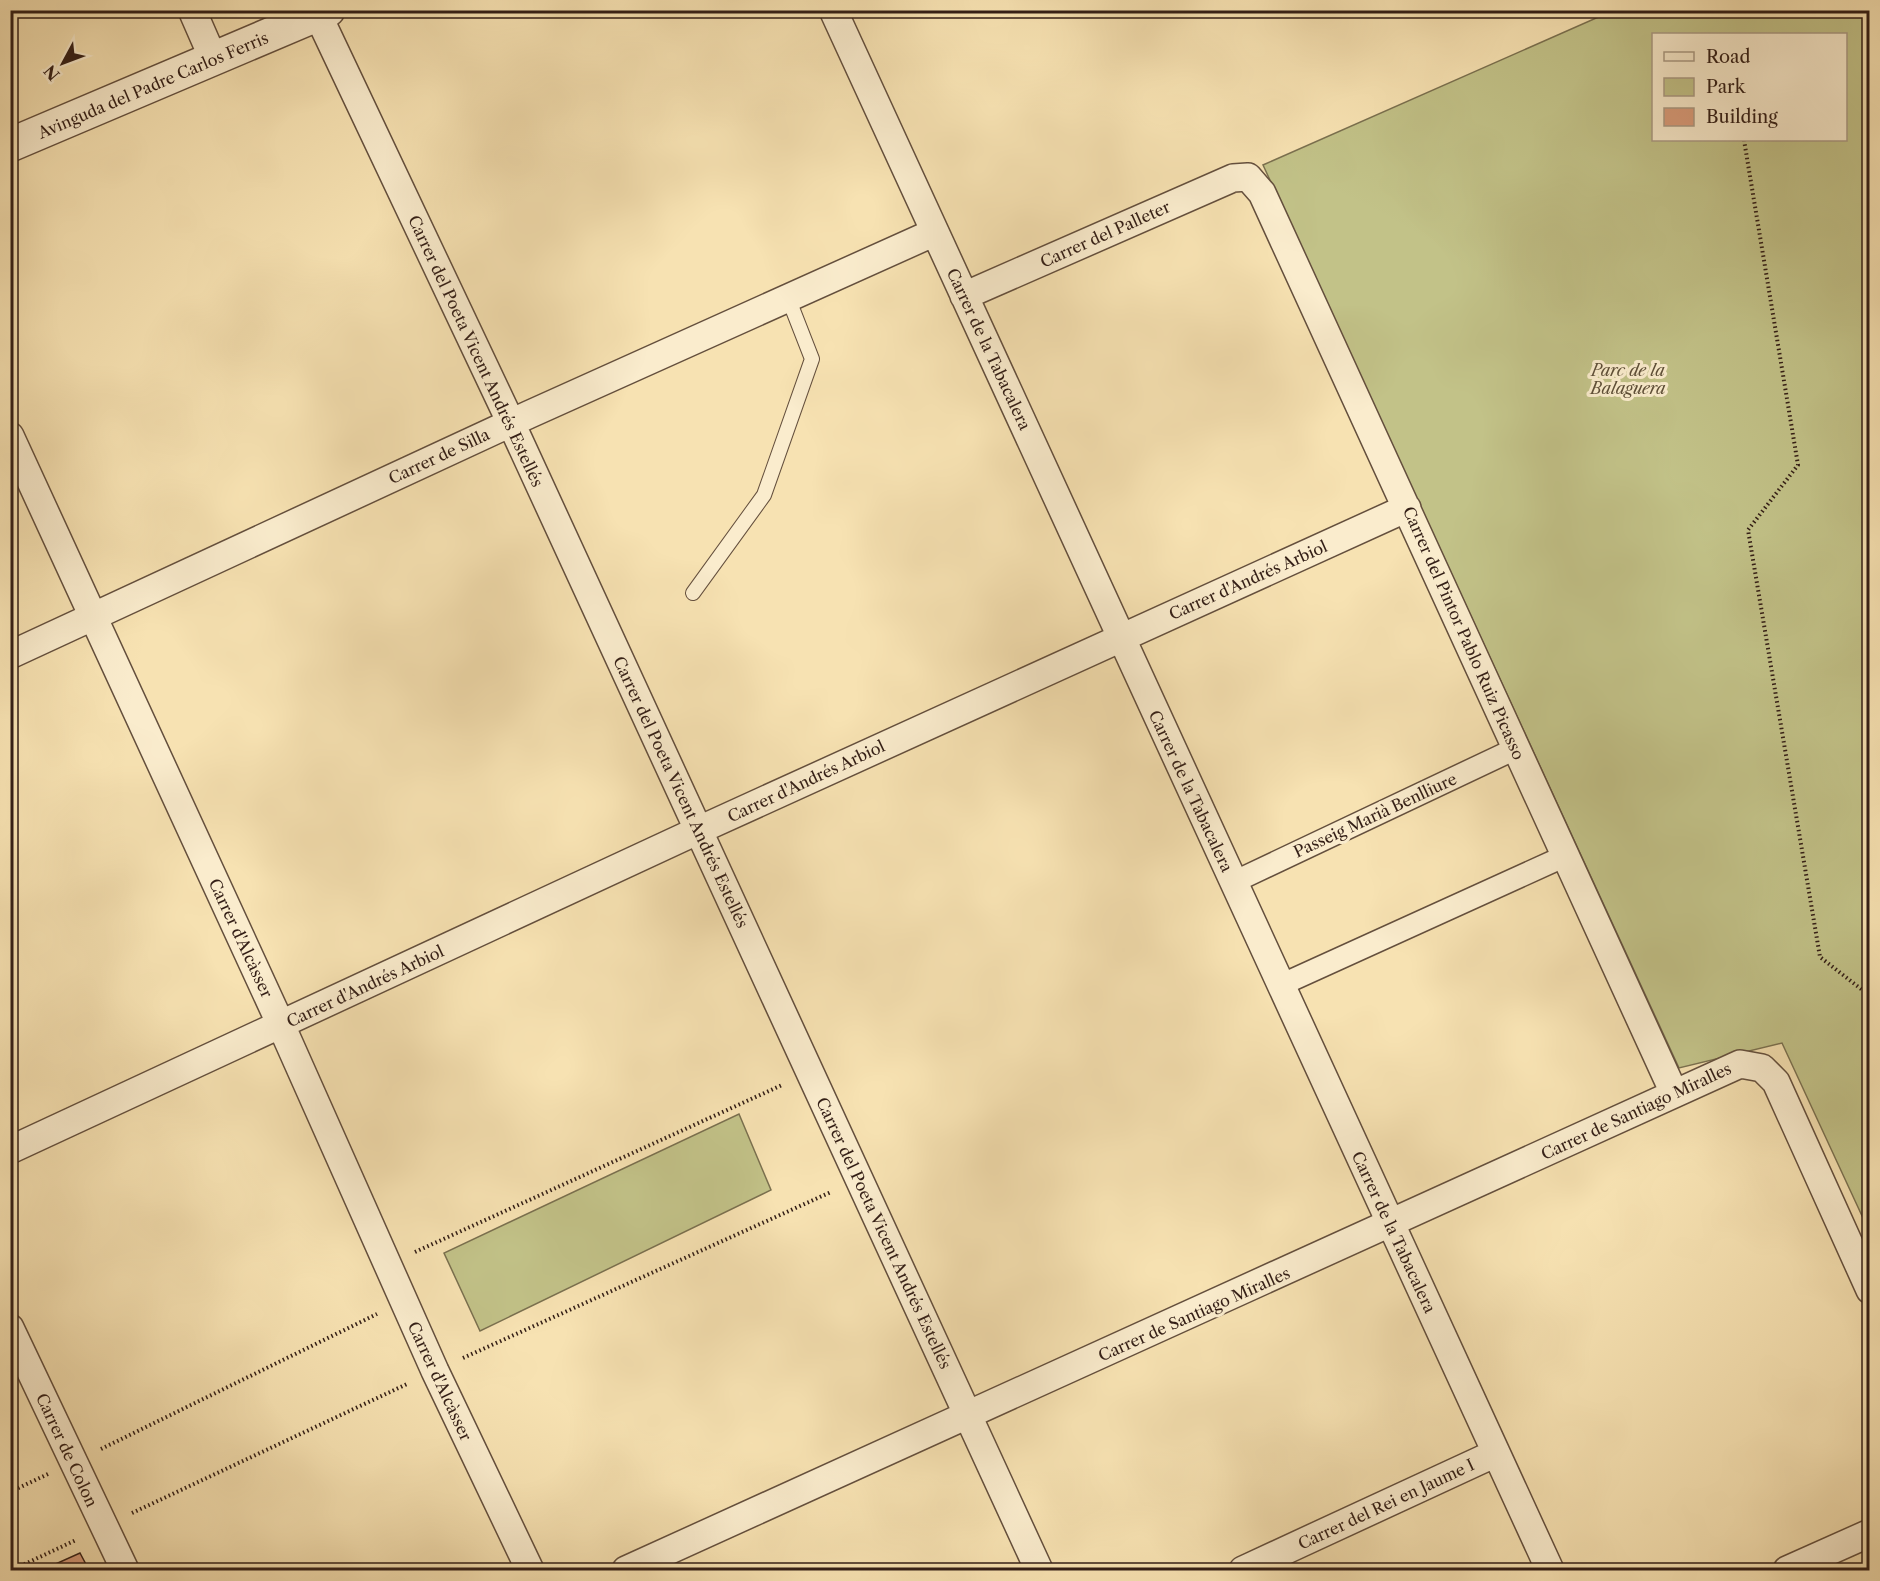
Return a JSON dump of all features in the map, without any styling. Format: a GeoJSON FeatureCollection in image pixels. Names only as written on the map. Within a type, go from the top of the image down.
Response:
{"type":"FeatureCollection","features":[{"type":"Feature","properties":{"kind":"street"},"geometry":{"type":"LineString","coordinates":[[192,10],[213,58]]}},
{"type":"Feature","properties":{"kind":"street","name":"Carrer de la Tabacalera"},"geometry":{"type":"LineString","coordinates":[[833,10],[1550,1570]]}},
{"type":"Feature","properties":{"kind":"street","name":"Avinguda del Padre Carlos Ferris"},"geometry":{"type":"LineString","coordinates":[[10,145],[323,13]]}},
{"type":"Feature","properties":{"kind":"street","name":"Carrer del Poeta Vicent Andrés Estellés"},"geometry":{"type":"LineString","coordinates":[[323,13],[1039,1570]]}},
{"type":"Feature","properties":{"kind":"street","name":"Carrer del Palleter"},"geometry":{"type":"LineString","coordinates":[[964,296],[1233,178],[1248,177]]}},
{"type":"Feature","properties":{"kind":"street","name":"Carrer del Pintor Pablo Ruiz Picasso"},"geometry":{"type":"LineString","coordinates":[[1248,177],[1262,193],[1674,1093]]}},
{"type":"Feature","properties":{"kind":"street","name":"Carrer de Silla"},"geometry":{"type":"LineString","coordinates":[[10,655],[511,423],[789,300],[935,232]]}},
{"type":"Feature","properties":{"kind":"street","name":"Carrer d'Alcàsser"},"geometry":{"type":"LineString","coordinates":[[10,436],[281,1025],[387,1265],[530,1570]]}},
{"type":"Feature","properties":{"kind":"street","name":"Carrer d'Andrés Arbiol"},"geometry":{"type":"LineString","coordinates":[[10,1150],[699,830],[1407,508]]}},
{"type":"Feature","properties":{"kind":"street","name":"Passeig Marià Benlliure"},"geometry":{"type":"LineString","coordinates":[[1234,882],[1516,748]]}},
{"type":"Feature","properties":{"kind":"street"},"geometry":{"type":"LineString","coordinates":[[1281,985],[1565,856]]}},
{"type":"Feature","properties":{"kind":"street","name":"Carrer de Santiago Miralles"},"geometry":{"type":"LineString","coordinates":[[626,1570],[1391,1225],[1740,1064],[1762,1068],[1776,1082],[1869,1290]]}},
{"type":"Feature","properties":{"kind":"street","name":"Carrer de Colon"},"geometry":{"type":"LineString","coordinates":[[10,1328],[125,1570]]}},
{"type":"Feature","properties":{"kind":"street","name":"Carrer del Rei en Jaume I"},"geometry":{"type":"LineString","coordinates":[[1243,1570],[1496,1453]]}},
{"type":"Feature","properties":{"kind":"street"},"geometry":{"type":"LineString","coordinates":[[1787,1570],[1869,1533]]}},
{"type":"Feature","properties":{"kind":"lane"},"geometry":{"type":"LineString","coordinates":[[693,593],[764,495],[812,359],[789,300]]}},
{"type":"Feature","properties":{"kind":"path"},"geometry":{"type":"LineString","coordinates":[[1744,141],[1798,465],[1748,530],[1820,957],[1869,996]]}},
{"type":"Feature","properties":{"kind":"path"},"geometry":{"type":"LineString","coordinates":[[387,1265],[810,1073]]}},
{"type":"Feature","properties":{"kind":"path"},"geometry":{"type":"LineString","coordinates":[[10,1492],[404,1301]]}},
{"type":"Feature","properties":{"kind":"green space","name":"Parc de la Balaguera"},"geometry":{"type":"Polygon","coordinates":[[[1612,11],[1869,11],[1869,1231],[1782,1043],[1679,1068],[1263,165],[1612,11]]]}},
{"type":"Feature","properties":{"kind":"green space"},"geometry":{"type":"Polygon","coordinates":[[[739,1114],[771,1190],[480,1331],[444,1253],[739,1114]]]}},
{"type":"Feature","properties":{"kind":"building"},"geometry":{"type":"Polygon","coordinates":[[[80,1553],[89,1570],[50,1570],[51,1566],[80,1553]]]}}]}
